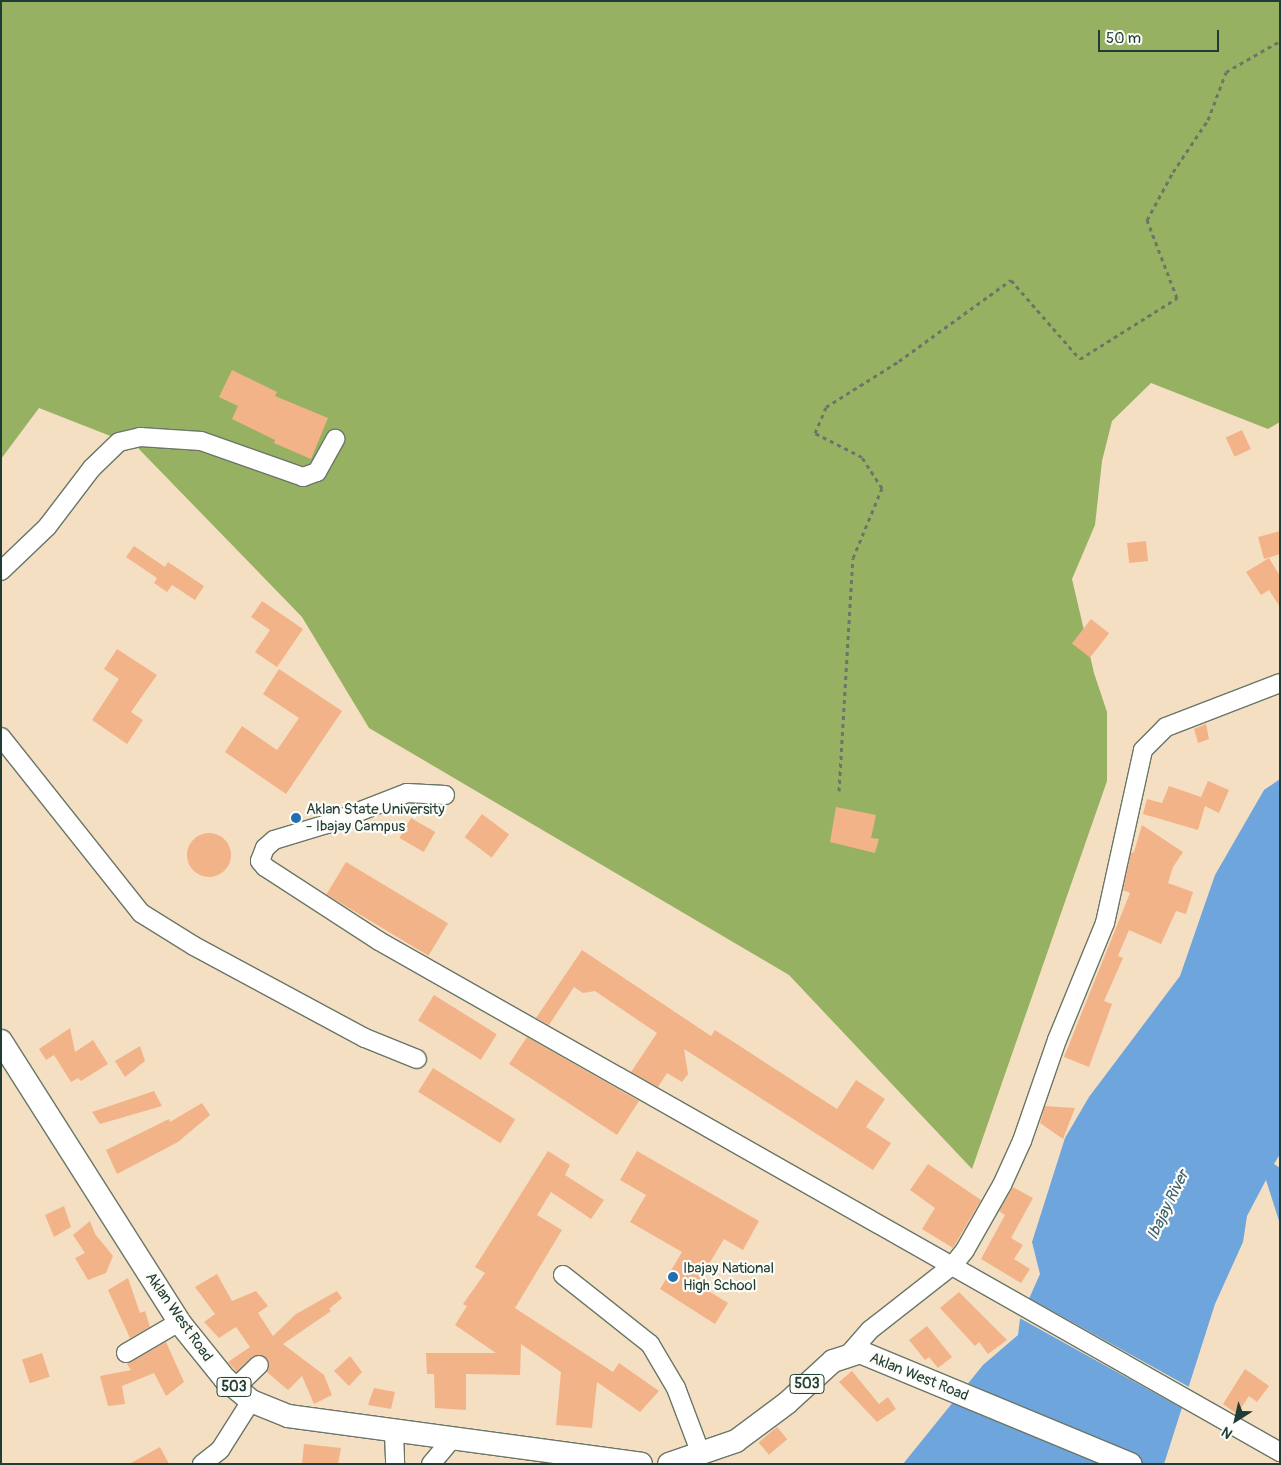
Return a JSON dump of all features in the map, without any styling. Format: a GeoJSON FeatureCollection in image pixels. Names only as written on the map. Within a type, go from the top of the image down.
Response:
{"type":"FeatureCollection","features":[{"type":"Feature","properties":{"kind":"main road","name":"Aklan West Road"},"geometry":{"type":"LineString","coordinates":[[1,1041],[179,1322],[202,1354],[243,1394],[288,1416],[641,1464]]}},
{"type":"Feature","properties":{"kind":"main road","name":"Aklan West Road"},"geometry":{"type":"LineString","coordinates":[[669,1464],[736,1441],[787,1403],[833,1361],[860,1352],[1131,1464]]}},
{"type":"Feature","properties":{"kind":"street"},"geometry":{"type":"LineString","coordinates":[[1,571],[47,527],[92,468],[119,442],[140,437],[201,441],[303,477],[317,472],[335,439]]}},
{"type":"Feature","properties":{"kind":"street"},"geometry":{"type":"LineString","coordinates":[[850,1354],[870,1330],[953,1265],[977,1232],[1022,1141],[1057,1040],[1105,923],[1143,750],[1166,727],[1280,683]]}},
{"type":"Feature","properties":{"kind":"street"},"geometry":{"type":"LineString","coordinates":[[1,737],[141,913],[194,946],[365,1038],[417,1059]]}},
{"type":"Feature","properties":{"kind":"street"},"geometry":{"type":"LineString","coordinates":[[445,795],[407,793],[327,824],[274,840],[265,848],[260,861],[265,867],[378,941],[953,1265],[1018,1304],[1280,1452]]}},
{"type":"Feature","properties":{"kind":"street"},"geometry":{"type":"LineString","coordinates":[[563,1275],[650,1344],[676,1388],[701,1454]]}},
{"type":"Feature","properties":{"kind":"street"},"geometry":{"type":"LineString","coordinates":[[126,1353],[179,1322]]}},
{"type":"Feature","properties":{"kind":"street"},"geometry":{"type":"LineString","coordinates":[[202,1464],[220,1450],[243,1394],[259,1365]]}},
{"type":"Feature","properties":{"kind":"street"},"geometry":{"type":"LineString","coordinates":[[394,1431],[395,1464]]}},
{"type":"Feature","properties":{"kind":"street"},"geometry":{"type":"LineString","coordinates":[[431,1464],[452,1439]]}},
{"type":"Feature","properties":{"kind":"path"},"geometry":{"type":"LineString","coordinates":[[839,791],[852,558],[882,488],[862,458],[815,433],[826,407],[899,361],[1011,280],[1080,359],[1177,298],[1147,220],[1173,172],[1208,120],[1226,72],[1280,41]]}},
{"type":"Feature","properties":{"kind":"green space"},"geometry":{"type":"Polygon","coordinates":[[[1,1],[1280,1],[1280,422],[1268,429],[1151,383],[1112,421],[1102,461],[1095,525],[1072,579],[1094,673],[1107,712],[1107,781],[972,1169],[789,975],[369,728],[302,617],[136,446],[39,408],[1,459],[1,1]]]}},
{"type":"Feature","properties":{"kind":"water","name":"Ibajay River"},"geometry":{"type":"Polygon","coordinates":[[[1280,779],[1280,1154],[1274,1164],[1280,1168],[1280,1224],[1266,1180],[1247,1216],[1243,1242],[1215,1304],[1164,1464],[903,1464],[983,1365],[1018,1335],[1020,1319],[1040,1274],[1032,1242],[1065,1138],[1089,1097],[1180,976],[1215,875],[1264,790],[1280,779]]]}},
{"type":"Feature","properties":{"kind":"pier"},"geometry":{"type":"Polygon","coordinates":[[[1027,1297],[1191,1388],[1180,1407],[1016,1316],[1027,1297]]]}},
{"type":"Feature","properties":{"kind":"building"},"geometry":{"type":"Polygon","coordinates":[[[232,370],[277,392],[275,396],[328,418],[311,459],[274,443],[275,440],[232,419],[238,406],[219,397],[232,370]]]}},
{"type":"Feature","properties":{"kind":"building"},"geometry":{"type":"Polygon","coordinates":[[[1242,430],[1251,449],[1235,457],[1226,438],[1242,430]]]}},
{"type":"Feature","properties":{"kind":"building"},"geometry":{"type":"Polygon","coordinates":[[[1280,531],[1280,554],[1264,559],[1258,537],[1280,531]]]}},
{"type":"Feature","properties":{"kind":"building"},"geometry":{"type":"Polygon","coordinates":[[[1146,541],[1148,561],[1129,563],[1127,543],[1146,541]]]}},
{"type":"Feature","properties":{"kind":"building"},"geometry":{"type":"Polygon","coordinates":[[[134,546],[165,567],[168,562],[204,586],[195,600],[172,585],[167,592],[154,583],[157,578],[126,557],[134,546]]]}},
{"type":"Feature","properties":{"kind":"building"},"geometry":{"type":"Polygon","coordinates":[[[1269,558],[1280,576],[1280,607],[1269,590],[1261,595],[1246,572],[1269,558]]]}},
{"type":"Feature","properties":{"kind":"building"},"geometry":{"type":"Polygon","coordinates":[[[262,601],[303,629],[277,667],[255,652],[270,630],[251,617],[262,601]]]}},
{"type":"Feature","properties":{"kind":"building"},"geometry":{"type":"Polygon","coordinates":[[[1091,619],[1109,633],[1090,658],[1072,643],[1091,619]]]}},
{"type":"Feature","properties":{"kind":"building"},"geometry":{"type":"Polygon","coordinates":[[[117,649],[157,675],[131,712],[143,720],[127,744],[92,720],[119,679],[104,669],[117,649]]]}},
{"type":"Feature","properties":{"kind":"building"},"geometry":{"type":"Polygon","coordinates":[[[279,669],[342,711],[286,794],[225,752],[242,726],[277,750],[299,718],[263,694],[279,669]]]}},
{"type":"Feature","properties":{"kind":"building"},"geometry":{"type":"Polygon","coordinates":[[[1206,724],[1209,739],[1198,743],[1194,729],[1206,724]]]}},
{"type":"Feature","properties":{"kind":"building"},"geometry":{"type":"Polygon","coordinates":[[[1208,781],[1229,790],[1219,813],[1205,806],[1198,830],[1143,814],[1147,799],[1162,803],[1169,786],[1201,797],[1208,781]]]}},
{"type":"Feature","properties":{"kind":"building"},"geometry":{"type":"Polygon","coordinates":[[[836,807],[876,815],[871,838],[879,839],[875,853],[830,842],[836,807]]]}},
{"type":"Feature","properties":{"kind":"building"},"geometry":{"type":"Polygon","coordinates":[[[482,814],[509,834],[492,858],[465,837],[482,814]]]}},
{"type":"Feature","properties":{"kind":"building"},"geometry":{"type":"Polygon","coordinates":[[[411,818],[435,832],[424,852],[400,838],[411,818]]]}},
{"type":"Feature","properties":{"kind":"building"},"geometry":{"type":"Polygon","coordinates":[[[1142,825],[1183,852],[1173,867],[1168,883],[1193,892],[1186,914],[1176,911],[1161,944],[1129,930],[1118,956],[1123,958],[1104,1001],[1112,1004],[1089,1067],[1064,1057],[1130,893],[1123,890],[1131,853],[1134,852],[1142,825]]]}},
{"type":"Feature","properties":{"kind":"building"},"geometry":{"type":"Polygon","coordinates":[[[209,833],[221,837],[227,843],[231,855],[227,867],[221,873],[209,877],[197,873],[191,867],[187,855],[191,843],[197,837],[209,833]]]}},
{"type":"Feature","properties":{"kind":"building"},"geometry":{"type":"Polygon","coordinates":[[[346,862],[448,923],[428,956],[326,895],[346,862]]]}},
{"type":"Feature","properties":{"kind":"building"},"geometry":{"type":"Polygon","coordinates":[[[582,950],[711,1036],[715,1030],[837,1109],[856,1080],[885,1099],[866,1127],[891,1143],[873,1170],[684,1049],[688,1074],[682,1082],[667,1073],[658,1087],[631,1072],[657,1033],[595,991],[583,993],[574,987],[549,1025],[536,1018],[582,950]]]}},
{"type":"Feature","properties":{"kind":"building"},"geometry":{"type":"Polygon","coordinates":[[[434,995],[497,1034],[481,1060],[418,1020],[434,995]]]}},
{"type":"Feature","properties":{"kind":"building"},"geometry":{"type":"Polygon","coordinates":[[[70,1028],[75,1052],[93,1040],[108,1064],[81,1081],[78,1078],[71,1082],[54,1055],[46,1060],[39,1049],[70,1028]]]}},
{"type":"Feature","properties":{"kind":"building"},"geometry":{"type":"Polygon","coordinates":[[[527,1037],[639,1101],[617,1135],[509,1064],[527,1037]]]}},
{"type":"Feature","properties":{"kind":"building"},"geometry":{"type":"Polygon","coordinates":[[[140,1046],[145,1061],[125,1077],[115,1061],[140,1046]]]}},
{"type":"Feature","properties":{"kind":"building"},"geometry":{"type":"Polygon","coordinates":[[[433,1068],[515,1119],[500,1143],[418,1092],[433,1068]]]}},
{"type":"Feature","properties":{"kind":"building"},"geometry":{"type":"Polygon","coordinates":[[[154,1091],[162,1106],[100,1124],[92,1112],[154,1091]]]}},
{"type":"Feature","properties":{"kind":"building"},"geometry":{"type":"Polygon","coordinates":[[[202,1103],[210,1115],[178,1142],[117,1174],[106,1150],[169,1119],[170,1122],[202,1103]]]}},
{"type":"Feature","properties":{"kind":"building"},"geometry":{"type":"Polygon","coordinates":[[[1045,1106],[1075,1108],[1063,1139],[1040,1123],[1045,1106]]]}},
{"type":"Feature","properties":{"kind":"building"},"geometry":{"type":"Polygon","coordinates":[[[548,1151],[570,1165],[565,1175],[604,1200],[591,1219],[551,1192],[537,1215],[562,1230],[515,1308],[613,1372],[619,1363],[659,1391],[640,1412],[597,1382],[592,1428],[556,1425],[561,1372],[521,1344],[520,1375],[466,1374],[466,1410],[435,1408],[434,1374],[427,1374],[426,1353],[496,1353],[455,1325],[467,1306],[463,1304],[485,1273],[475,1267],[548,1151]]]}},
{"type":"Feature","properties":{"kind":"building"},"geometry":{"type":"Polygon","coordinates":[[[637,1151],[759,1221],[743,1250],[724,1239],[697,1284],[728,1303],[715,1324],[660,1289],[682,1252],[630,1222],[646,1195],[620,1180],[637,1151]]]}},
{"type":"Feature","properties":{"kind":"building"},"geometry":{"type":"Polygon","coordinates":[[[928,1164],[981,1200],[953,1248],[922,1229],[935,1208],[910,1190],[928,1164]]]}},
{"type":"Feature","properties":{"kind":"building"},"geometry":{"type":"Polygon","coordinates":[[[1013,1187],[1033,1198],[1011,1238],[1023,1245],[1014,1259],[1030,1269],[1021,1283],[981,1259],[1005,1215],[999,1211],[1013,1187]]]}},
{"type":"Feature","properties":{"kind":"building"},"geometry":{"type":"Polygon","coordinates":[[[64,1206],[71,1227],[54,1237],[45,1215],[64,1206]]]}},
{"type":"Feature","properties":{"kind":"building"},"geometry":{"type":"Polygon","coordinates":[[[90,1221],[95,1234],[113,1256],[106,1273],[88,1280],[75,1258],[85,1253],[73,1235],[90,1221]]]}},
{"type":"Feature","properties":{"kind":"building"},"geometry":{"type":"Polygon","coordinates":[[[217,1274],[232,1301],[256,1291],[268,1306],[258,1313],[273,1336],[296,1314],[337,1291],[342,1298],[329,1309],[331,1311],[283,1344],[324,1375],[332,1395],[314,1404],[302,1376],[288,1390],[267,1372],[269,1362],[261,1355],[252,1357],[237,1372],[234,1369],[228,1362],[250,1347],[236,1327],[219,1338],[204,1322],[215,1314],[195,1287],[217,1274]]]}},
{"type":"Feature","properties":{"kind":"building"},"geometry":{"type":"Polygon","coordinates":[[[128,1278],[140,1313],[145,1311],[150,1327],[130,1338],[108,1290],[128,1278]]]}},
{"type":"Feature","properties":{"kind":"building"},"geometry":{"type":"Polygon","coordinates":[[[959,1292],[1007,1340],[988,1354],[979,1342],[975,1346],[940,1308],[959,1292]]]}},
{"type":"Feature","properties":{"kind":"building"},"geometry":{"type":"Polygon","coordinates":[[[927,1326],[952,1357],[938,1368],[929,1357],[925,1360],[909,1340],[927,1326]]]}},
{"type":"Feature","properties":{"kind":"building"},"geometry":{"type":"Polygon","coordinates":[[[166,1342],[184,1382],[166,1396],[154,1373],[122,1386],[125,1404],[108,1406],[100,1376],[131,1370],[127,1364],[166,1342]]]}},
{"type":"Feature","properties":{"kind":"building"},"geometry":{"type":"Polygon","coordinates":[[[42,1353],[50,1377],[30,1383],[22,1359],[42,1353]]]}},
{"type":"Feature","properties":{"kind":"building"},"geometry":{"type":"Polygon","coordinates":[[[350,1356],[362,1372],[349,1386],[334,1371],[350,1356]]]}},
{"type":"Feature","properties":{"kind":"building"},"geometry":{"type":"Polygon","coordinates":[[[1245,1369],[1269,1386],[1257,1402],[1249,1396],[1237,1414],[1223,1404],[1245,1369]]]}},
{"type":"Feature","properties":{"kind":"building"},"geometry":{"type":"Polygon","coordinates":[[[852,1371],[879,1404],[888,1397],[896,1409],[877,1422],[839,1382],[852,1371]]]}},
{"type":"Feature","properties":{"kind":"building"},"geometry":{"type":"Polygon","coordinates":[[[374,1388],[395,1392],[391,1409],[368,1405],[374,1388]]]}},
{"type":"Feature","properties":{"kind":"building"},"geometry":{"type":"Polygon","coordinates":[[[777,1427],[787,1439],[769,1455],[759,1442],[777,1427]]]}},
{"type":"Feature","properties":{"kind":"building"},"geometry":{"type":"Polygon","coordinates":[[[304,1444],[341,1448],[338,1464],[302,1464],[304,1444]]]}},
{"type":"Feature","properties":{"kind":"building"},"geometry":{"type":"Polygon","coordinates":[[[160,1447],[169,1464],[129,1464],[160,1447]]]}},
{"type":"Feature","properties":{"kind":"place","name":"Aklan State University - Ibajay Campus"},"geometry":{"type":"Point","coordinates":[296,818]}},
{"type":"Feature","properties":{"kind":"place","name":"Ibajay National High School"},"geometry":{"type":"Point","coordinates":[673,1277]}}]}
